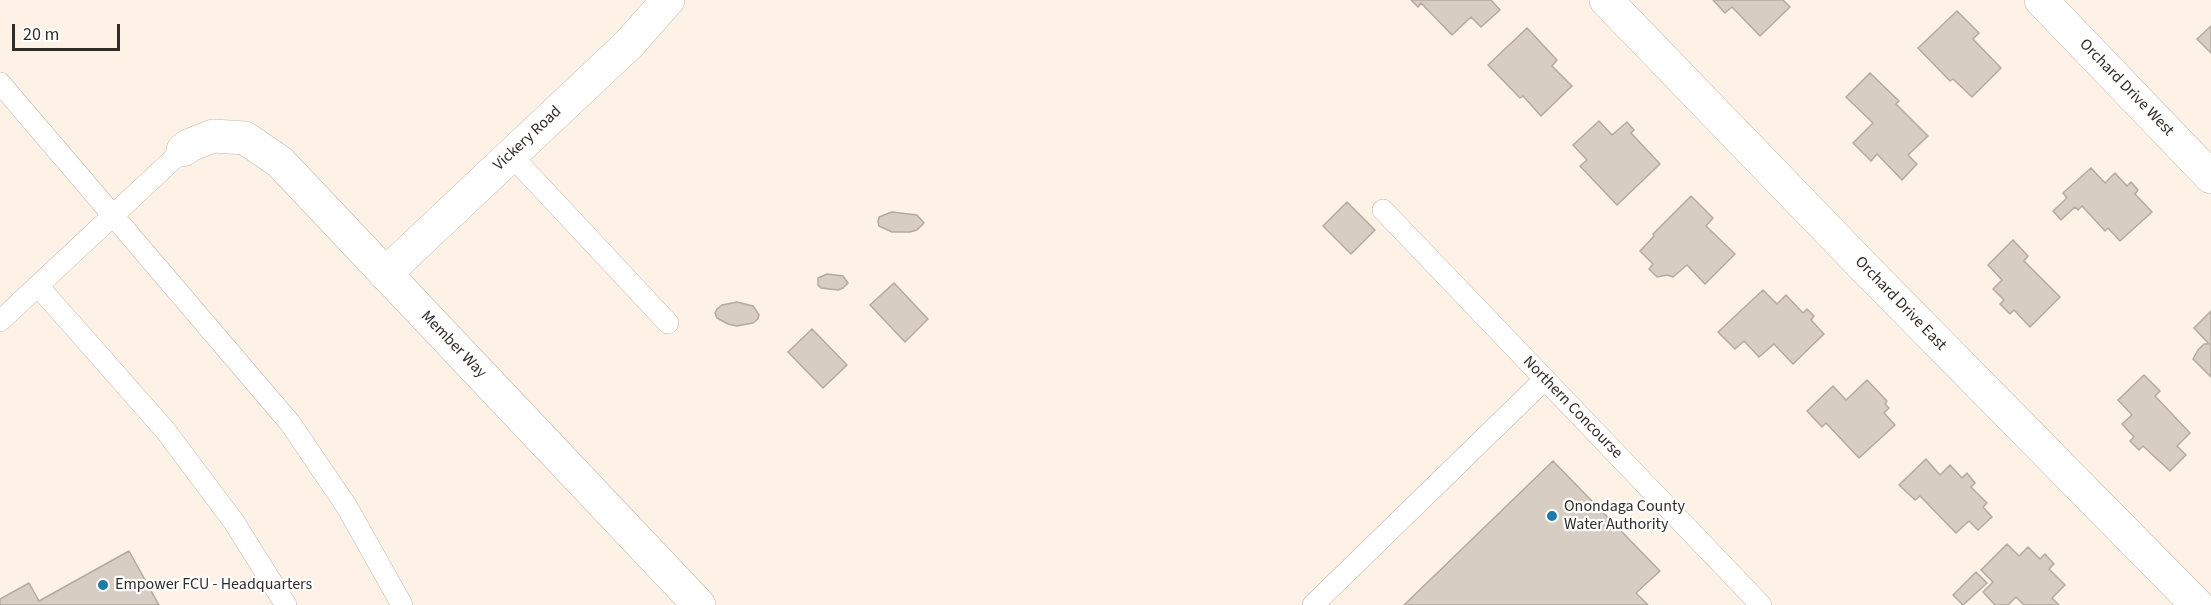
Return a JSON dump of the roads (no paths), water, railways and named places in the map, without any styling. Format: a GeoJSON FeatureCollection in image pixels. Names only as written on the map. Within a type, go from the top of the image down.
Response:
{"type":"FeatureCollection","features":[{"type":"Feature","properties":{"kind":"street","name":"Vickery Road"},"geometry":{"type":"LineString","coordinates":[[385,274],[629,44],[668,0]]}},
{"type":"Feature","properties":{"kind":"street","name":"Orchard Drive East"},"geometry":{"type":"LineString","coordinates":[[1606,0],[1862,265],[2197,605]]}},
{"type":"Feature","properties":{"kind":"street","name":"Orchard Drive West"},"geometry":{"type":"LineString","coordinates":[[2041,0],[2211,177]]}},
{"type":"Feature","properties":{"kind":"street","name":"Member Way"},"geometry":{"type":"LineString","coordinates":[[183,150],[213,136],[244,138],[280,162],[699,605]]}},
{"type":"Feature","properties":{"kind":"lane"},"geometry":{"type":"LineString","coordinates":[[0,83],[290,423],[347,507],[402,605]]}},
{"type":"Feature","properties":{"kind":"lane"},"geometry":{"type":"LineString","coordinates":[[0,321],[183,150]]}},
{"type":"Feature","properties":{"kind":"lane"},"geometry":{"type":"LineString","coordinates":[[512,155],[668,323]]}},
{"type":"Feature","properties":{"kind":"lane","name":"Northern Concourse"},"geometry":{"type":"LineString","coordinates":[[1383,210],[1761,605]]}},
{"type":"Feature","properties":{"kind":"lane"},"geometry":{"type":"LineString","coordinates":[[38,286],[165,430],[234,522],[286,605]]}},
{"type":"Feature","properties":{"kind":"lane"},"geometry":{"type":"LineString","coordinates":[[1313,605],[1545,379]]}},
{"type":"Feature","properties":{"kind":"place","name":"Onondaga County Water Authority"},"geometry":{"type":"Point","coordinates":[1552,516]}},
{"type":"Feature","properties":{"kind":"place","name":"Empower FCU - Headquarters"},"geometry":{"type":"Point","coordinates":[103,585]}}]}
